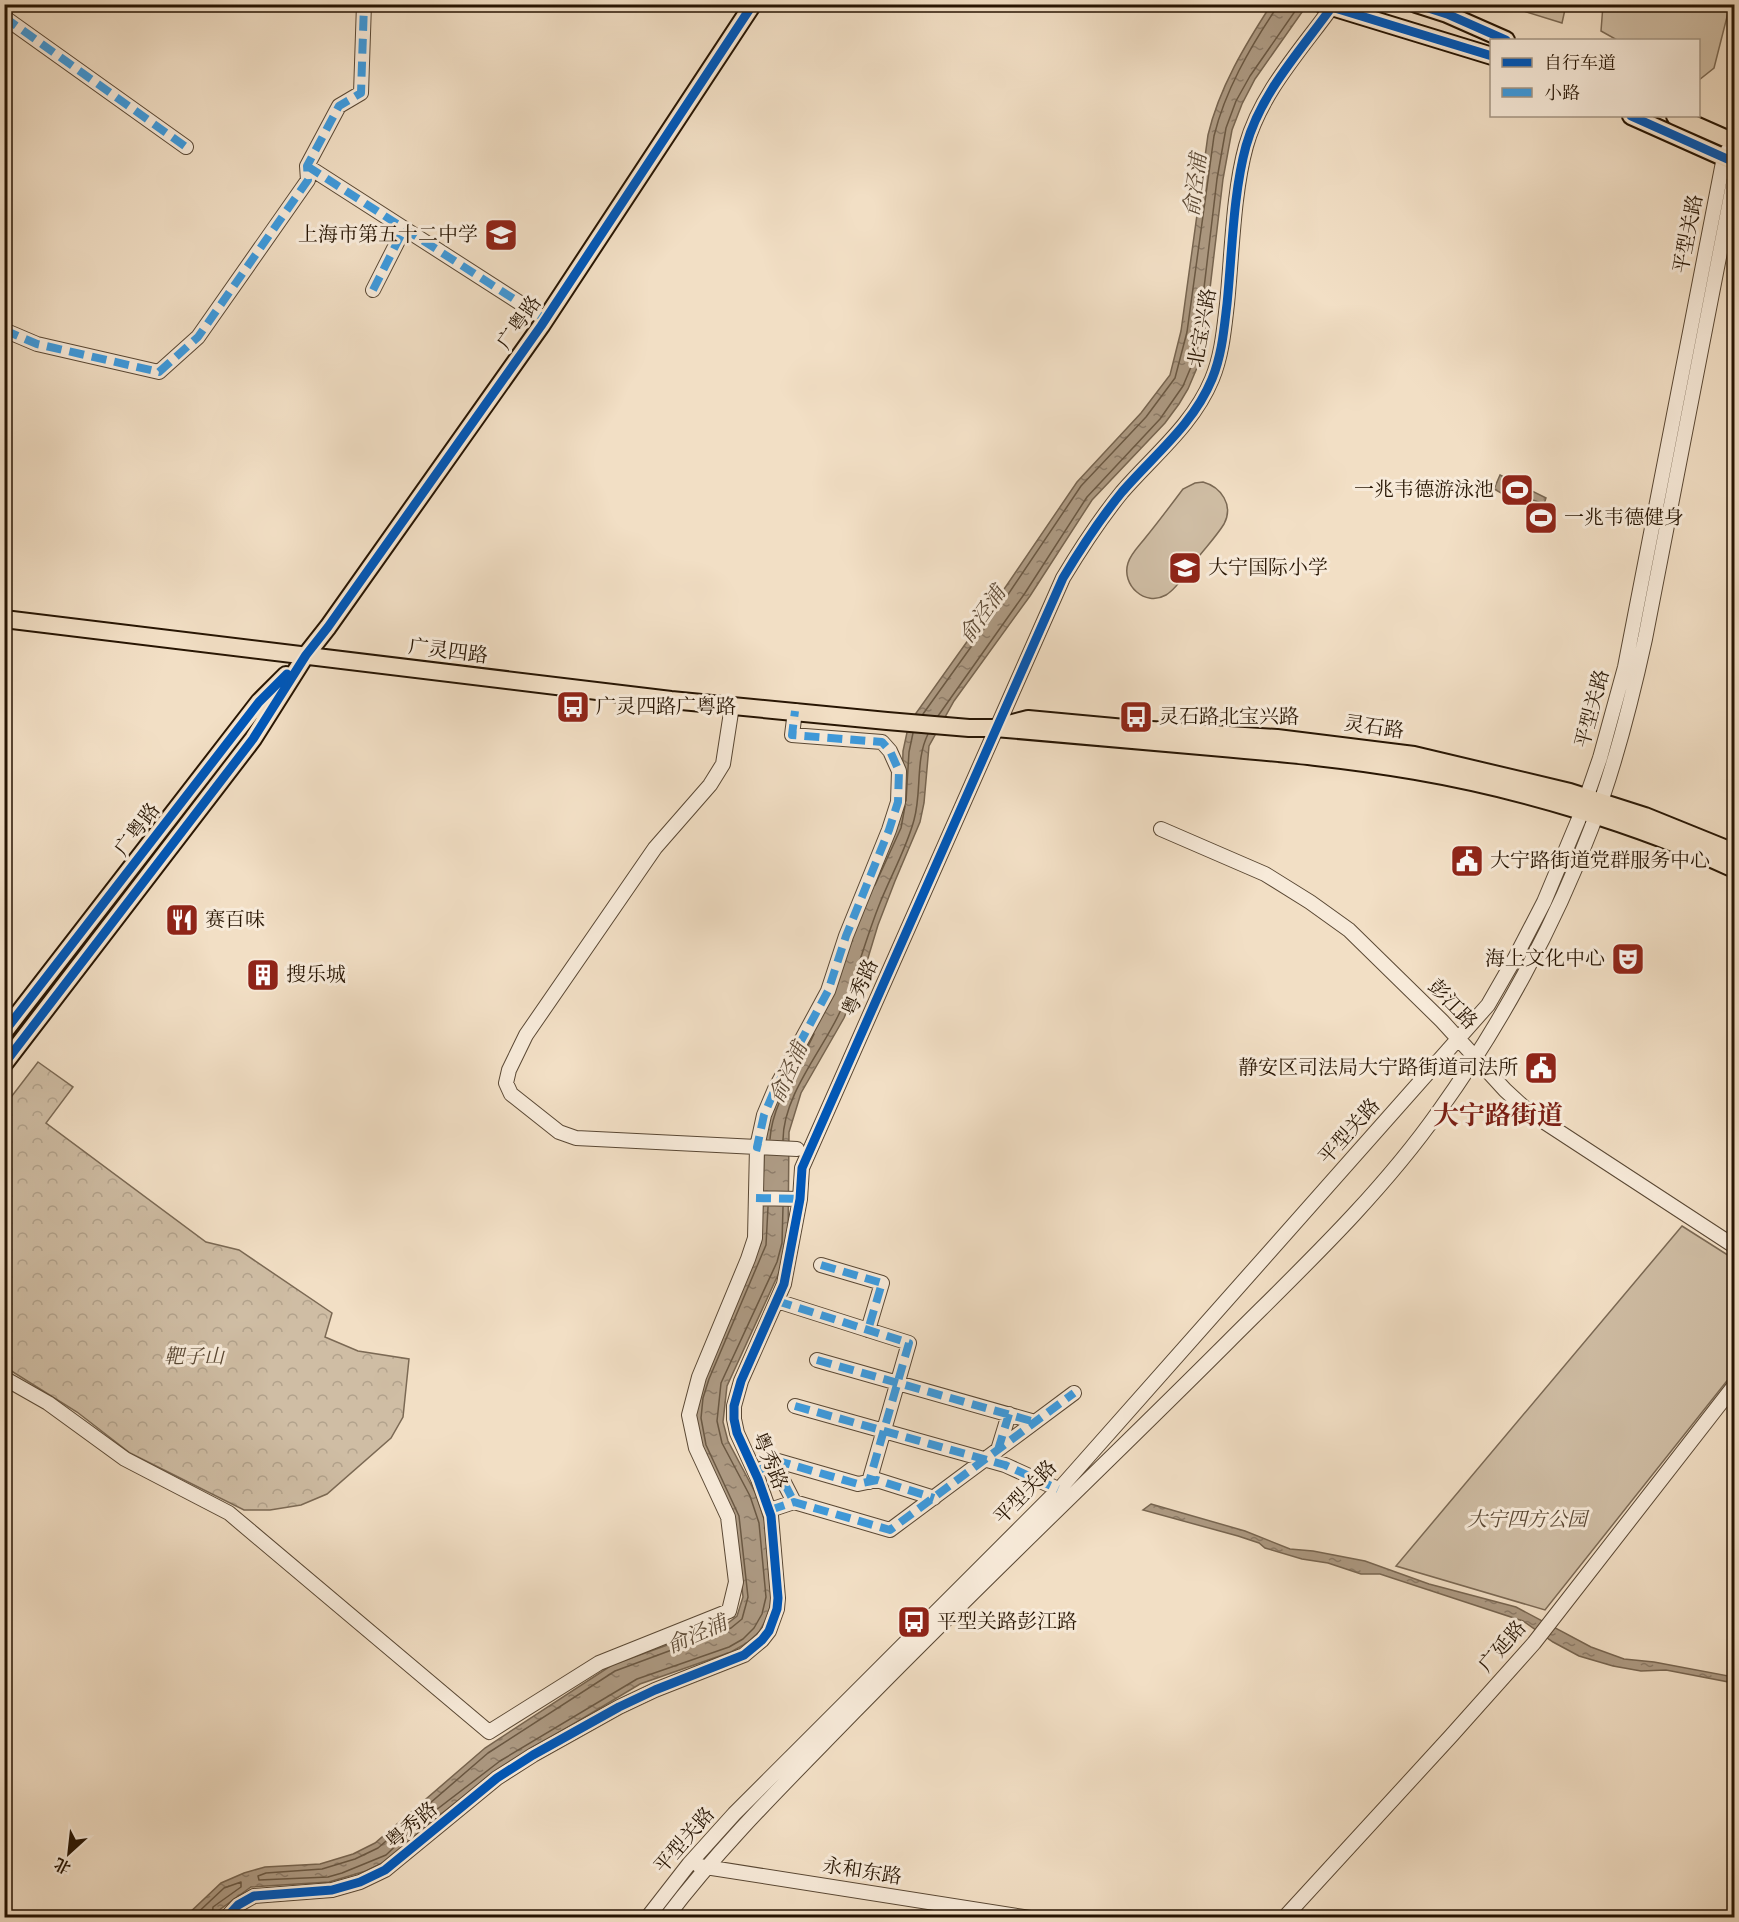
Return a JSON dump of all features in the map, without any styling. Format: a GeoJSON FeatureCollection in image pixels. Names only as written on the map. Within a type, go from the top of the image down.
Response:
{"type":"FeatureCollection","features":[{"type":"Feature","properties":{"kind":"main road","name":"广粤路"},"geometry":{"type":"LineString","coordinates":[[4,1064],[253,739],[306,655],[335,618],[545,319],[753,4]]}},
{"type":"Feature","properties":{"kind":"main road"},"geometry":{"type":"LineString","coordinates":[[1416,4],[1447,14],[1504,39]]}},
{"type":"Feature","properties":{"kind":"main road"},"geometry":{"type":"LineString","coordinates":[[1330,5],[1490,56]]}},
{"type":"Feature","properties":{"kind":"main road"},"geometry":{"type":"LineString","coordinates":[[1634,117],[1732,147]]}},
{"type":"Feature","properties":{"kind":"main road"},"geometry":{"type":"LineString","coordinates":[[1677,117],[1732,147]]}},
{"type":"Feature","properties":{"kind":"main road","name":"广灵四路"},"geometry":{"type":"LineString","coordinates":[[4,619],[732,706],[969,728]]}},
{"type":"Feature","properties":{"kind":"main road","name":"广粤路"},"geometry":{"type":"LineString","coordinates":[[4,1032],[258,702],[306,655]]}},
{"type":"Feature","properties":{"kind":"main road","name":"灵石路"},"geometry":{"type":"LineString","coordinates":[[969,728],[995,728],[1343,760],[1645,816],[1734,852]]}},
{"type":"Feature","properties":{"kind":"main road","name":"灵石路"},"geometry":{"type":"LineString","coordinates":[[1591,807],[1637,829],[1734,869]]}},
{"type":"Feature","properties":{"kind":"street"},"geometry":{"type":"LineString","coordinates":[[4,330],[37,344],[159,372],[198,337],[308,180],[307,166],[339,106],[361,93],[364,4]]}},
{"type":"Feature","properties":{"kind":"street","name":"北宝兴路"},"geometry":{"type":"LineString","coordinates":[[995,728],[1051,602],[1082,547],[1124,491],[1188,421],[1211,382],[1222,341],[1241,168],[1249,137],[1274,87],[1330,5]]}},
{"type":"Feature","properties":{"kind":"street"},"geometry":{"type":"LineString","coordinates":[[4,17],[186,147]]}},
{"type":"Feature","properties":{"kind":"street","name":"平型关路"},"geometry":{"type":"LineString","coordinates":[[647,1917],[689,1864],[734,1814],[1058,1490],[1488,1005],[1515,958],[1591,807],[1600,758],[1625,667],[1732,147]]}},
{"type":"Feature","properties":{"kind":"street"},"geometry":{"type":"LineString","coordinates":[[307,166],[545,319]]}},
{"type":"Feature","properties":{"kind":"street","name":"平型关路"},"geometry":{"type":"LineString","coordinates":[[666,1917],[741,1828],[926,1638],[1077,1493],[1349,1220],[1439,1112],[1474,1057],[1533,958],[1556,913],[1591,807],[1633,695],[1734,180]]}},
{"type":"Feature","properties":{"kind":"street"},"geometry":{"type":"LineString","coordinates":[[373,290],[404,229]]}},
{"type":"Feature","properties":{"kind":"street"},"geometry":{"type":"LineString","coordinates":[[732,706],[723,764],[710,785],[655,848],[526,1035],[509,1070],[506,1083],[511,1094],[559,1132],[576,1138],[797,1149]]}},
{"type":"Feature","properties":{"kind":"street"},"geometry":{"type":"LineString","coordinates":[[4,1378],[48,1403],[125,1460],[229,1513],[489,1732],[599,1664],[729,1611],[736,1582],[728,1517],[696,1448],[689,1415],[699,1377],[755,1238],[759,1148],[764,1115],[775,1089],[828,991],[846,936],[898,802],[899,771],[890,751],[882,742],[792,735],[795,711]]}},
{"type":"Feature","properties":{"kind":"street","name":"粤秀路"},"geometry":{"type":"LineString","coordinates":[[226,1917],[238,1905],[254,1896],[332,1890],[373,1877],[397,1862],[497,1778],[542,1749],[646,1694],[744,1655],[769,1631],[777,1609],[774,1537],[770,1510],[737,1433],[734,1406],[741,1381],[784,1284],[800,1199],[802,1168],[995,728]]}},
{"type":"Feature","properties":{"kind":"street","name":"彭江路"},"geometry":{"type":"LineString","coordinates":[[1161,829],[1265,874],[1349,930],[1442,1021],[1505,1090],[1529,1112],[1734,1246]]}},
{"type":"Feature","properties":{"kind":"street"},"geometry":{"type":"LineString","coordinates":[[756,1198],[800,1199]]}},
{"type":"Feature","properties":{"kind":"street"},"geometry":{"type":"LineString","coordinates":[[820,1265],[882,1283],[868,1330]]}},
{"type":"Feature","properties":{"kind":"street"},"geometry":{"type":"LineString","coordinates":[[777,1301],[909,1343],[869,1482]]}},
{"type":"Feature","properties":{"kind":"street"},"geometry":{"type":"LineString","coordinates":[[817,1360],[1035,1422]]}},
{"type":"Feature","properties":{"kind":"street","name":"广延路"},"geometry":{"type":"LineString","coordinates":[[1284,1917],[1534,1643],[1734,1386]]}},
{"type":"Feature","properties":{"kind":"street"},"geometry":{"type":"LineString","coordinates":[[770,1510],[794,1502],[890,1530],[1074,1393]]}},
{"type":"Feature","properties":{"kind":"street"},"geometry":{"type":"LineString","coordinates":[[795,1406],[1005,1465],[1058,1490]]}},
{"type":"Feature","properties":{"kind":"street"},"geometry":{"type":"LineString","coordinates":[[998,1450],[1009,1414]]}},
{"type":"Feature","properties":{"kind":"street"},"geometry":{"type":"LineString","coordinates":[[755,1472],[778,1461],[858,1484],[877,1480],[934,1498]]}},
{"type":"Feature","properties":{"kind":"street"},"geometry":{"type":"LineString","coordinates":[[774,1463],[794,1502]]}},
{"type":"Feature","properties":{"kind":"street","name":"永和东路"},"geometry":{"type":"LineString","coordinates":[[689,1864],[1030,1917]]}},
{"type":"Feature","properties":{"kind":"green space"},"geometry":{"type":"Polygon","coordinates":[[[1504,5],[1566,5],[1562,23],[1504,5]]]}},
{"type":"Feature","properties":{"kind":"green space"},"geometry":{"type":"Polygon","coordinates":[[[1603,5],[1730,5],[1714,68],[1700,79],[1700,39],[1615,39],[1601,31],[1603,5]]]}},
{"type":"Feature","properties":{"kind":"green space"},"geometry":{"type":"Polygon","coordinates":[[[1203,482],[1215,488],[1224,498],[1227,517],[1224,524],[1170,592],[1158,598],[1143,596],[1136,592],[1128,579],[1129,559],[1183,489],[1203,482]]]}},
{"type":"Feature","properties":{"kind":"green space","name":"靶子山"},"geometry":{"type":"Polygon","coordinates":[[[38,1062],[73,1087],[46,1123],[206,1242],[239,1250],[332,1313],[325,1337],[358,1351],[409,1359],[403,1417],[391,1438],[327,1494],[301,1505],[270,1510],[244,1510],[130,1453],[77,1412],[5,1367],[5,1105],[38,1062]]]}},
{"type":"Feature","properties":{"kind":"green space","name":"大宁四方公园"},"geometry":{"type":"Polygon","coordinates":[[[1682,1226],[1734,1259],[1734,1372],[1545,1610],[1396,1566],[1682,1226]]]}},
{"type":"Feature","properties":{"kind":"water","name":"俞泾浦"},"geometry":{"type":"Polygon","coordinates":[[[1271,5],[1307,5],[1255,79],[1232,130],[1223,179],[1202,356],[1188,389],[1165,423],[1092,500],[1030,596],[954,701],[929,746],[920,822],[895,881],[844,1018],[801,1093],[789,1132],[788,1244],[783,1264],[727,1386],[723,1422],[728,1441],[756,1494],[765,1522],[772,1598],[768,1616],[759,1632],[747,1643],[731,1652],[640,1684],[503,1766],[427,1825],[389,1860],[366,1871],[329,1882],[251,1887],[218,1911],[216,1917],[184,1918],[221,1883],[244,1873],[265,1867],[320,1864],[353,1854],[375,1843],[485,1748],[612,1665],[728,1623],[737,1616],[743,1597],[734,1518],[700,1446],[695,1418],[704,1377],[761,1243],[765,1127],[798,1056],[902,792],[903,751],[909,723],[1077,482],[1141,413],[1170,375],[1181,331],[1208,135],[1226,84],[1271,5]]]}},
{"type":"Feature","properties":{"kind":"water"},"geometry":{"type":"Polygon","coordinates":[[[1500,475],[1546,498],[1544,504],[1533,500],[1515,501],[1494,489],[1500,475]]]}},
{"type":"Feature","properties":{"kind":"water"},"geometry":{"type":"Polygon","coordinates":[[[1151,1504],[1245,1531],[1290,1549],[1365,1561],[1429,1584],[1516,1607],[1591,1647],[1624,1659],[1654,1662],[1734,1677],[1734,1683],[1666,1670],[1641,1671],[1579,1656],[1553,1642],[1523,1621],[1380,1574],[1361,1574],[1328,1563],[1302,1559],[1265,1548],[1259,1543],[1238,1536],[1143,1510],[1151,1504]]]}},
{"type":"Feature","properties":{"kind":"marked path"},"geometry":{"type":"LineString","coordinates":[[4,330],[37,344],[159,372],[198,337],[308,180],[307,166],[339,106],[361,93],[364,4]]}},
{"type":"Feature","properties":{"kind":"marked path"},"geometry":{"type":"LineString","coordinates":[[4,17],[186,147]]}},
{"type":"Feature","properties":{"kind":"marked path"},"geometry":{"type":"LineString","coordinates":[[307,166],[545,319]]}},
{"type":"Feature","properties":{"kind":"marked path"},"geometry":{"type":"LineString","coordinates":[[373,290],[404,229]]}},
{"type":"Feature","properties":{"kind":"marked path"},"geometry":{"type":"LineString","coordinates":[[761,1148],[757,1147],[764,1115],[775,1089],[828,991],[846,936],[898,802],[899,771],[890,751],[882,742],[792,735],[795,711]]}},
{"type":"Feature","properties":{"kind":"marked path"},"geometry":{"type":"LineString","coordinates":[[756,1198],[800,1199]]}},
{"type":"Feature","properties":{"kind":"marked path"},"geometry":{"type":"LineString","coordinates":[[821,1265],[882,1283],[868,1330]]}},
{"type":"Feature","properties":{"kind":"marked path"},"geometry":{"type":"LineString","coordinates":[[777,1301],[909,1343],[869,1482]]}},
{"type":"Feature","properties":{"kind":"marked path"},"geometry":{"type":"LineString","coordinates":[[817,1360],[1035,1422]]}},
{"type":"Feature","properties":{"kind":"marked path"},"geometry":{"type":"LineString","coordinates":[[770,1510],[794,1502],[890,1530],[1074,1393]]}},
{"type":"Feature","properties":{"kind":"marked path"},"geometry":{"type":"LineString","coordinates":[[795,1406],[1005,1465],[1058,1489]]}},
{"type":"Feature","properties":{"kind":"marked path"},"geometry":{"type":"LineString","coordinates":[[998,1450],[1009,1414]]}},
{"type":"Feature","properties":{"kind":"marked path"},"geometry":{"type":"LineString","coordinates":[[755,1472],[778,1461],[858,1484],[877,1480],[934,1498]]}},
{"type":"Feature","properties":{"kind":"marked path"},"geometry":{"type":"LineString","coordinates":[[774,1463],[794,1502]]}},
{"type":"Feature","properties":{"kind":"cycle path"},"geometry":{"type":"LineString","coordinates":[[4,1064],[253,739],[306,655],[541,326],[753,4]]}},
{"type":"Feature","properties":{"kind":"cycle path"},"geometry":{"type":"LineString","coordinates":[[226,1918],[238,1905],[254,1896],[332,1890],[360,1882],[385,1870],[497,1778],[533,1755],[619,1707],[655,1690],[744,1655],[769,1631],[777,1609],[778,1598],[771,1516],[758,1479],[737,1433],[734,1406],[741,1381],[784,1284],[800,1199],[802,1168],[1063,578],[1114,502],[1184,425],[1204,396],[1212,379],[1224,332],[1236,204],[1246,146],[1253,126],[1272,89],[1334,4]]}},
{"type":"Feature","properties":{"kind":"cycle path"},"geometry":{"type":"LineString","coordinates":[[1416,4],[1447,14],[1504,39]]}},
{"type":"Feature","properties":{"kind":"cycle path"},"geometry":{"type":"LineString","coordinates":[[1325,5],[1490,55]]}},
{"type":"Feature","properties":{"kind":"cycle path"},"geometry":{"type":"LineString","coordinates":[[1633,117],[1734,162]]}},
{"type":"Feature","properties":{"kind":"cycle path"},"geometry":{"type":"LineString","coordinates":[[4,1032],[259,702],[287,674]]}},
{"type":"Feature","properties":{"kind":"place","name":"上海市第五十二中学"},"geometry":{"type":"Point","coordinates":[501,235]}},
{"type":"Feature","properties":{"kind":"place","name":"一兆韦德游泳池"},"geometry":{"type":"Point","coordinates":[1517,490]}},
{"type":"Feature","properties":{"kind":"place","name":"一兆韦德健身"},"geometry":{"type":"Point","coordinates":[1541,518]}},
{"type":"Feature","properties":{"kind":"place","name":"大宁国际小学"},"geometry":{"type":"Point","coordinates":[1185,568]}},
{"type":"Feature","properties":{"kind":"place","name":"广灵四路广粤路"},"geometry":{"type":"Point","coordinates":[573,707]}},
{"type":"Feature","properties":{"kind":"place","name":"灵石路北宝兴路"},"geometry":{"type":"Point","coordinates":[1136,717]}},
{"type":"Feature","properties":{"kind":"place","name":"大宁路街道党群服务中心"},"geometry":{"type":"Point","coordinates":[1467,861]}},
{"type":"Feature","properties":{"kind":"place","name":"赛百味"},"geometry":{"type":"Point","coordinates":[182,920]}},
{"type":"Feature","properties":{"kind":"place","name":"海上文化中心"},"geometry":{"type":"Point","coordinates":[1628,959]}},
{"type":"Feature","properties":{"kind":"place","name":"搜乐城"},"geometry":{"type":"Point","coordinates":[263,975]}},
{"type":"Feature","properties":{"kind":"place","name":"静安区司法局大宁路街道司法所"},"geometry":{"type":"Point","coordinates":[1541,1068]}},
{"type":"Feature","properties":{"kind":"place","name":"平型关路彭江路"},"geometry":{"type":"Point","coordinates":[914,1622]}},
{"type":"Feature","properties":{"kind":"district","name":"大宁路街道"},"geometry":{"type":"Point","coordinates":[1498,1116]}}]}
